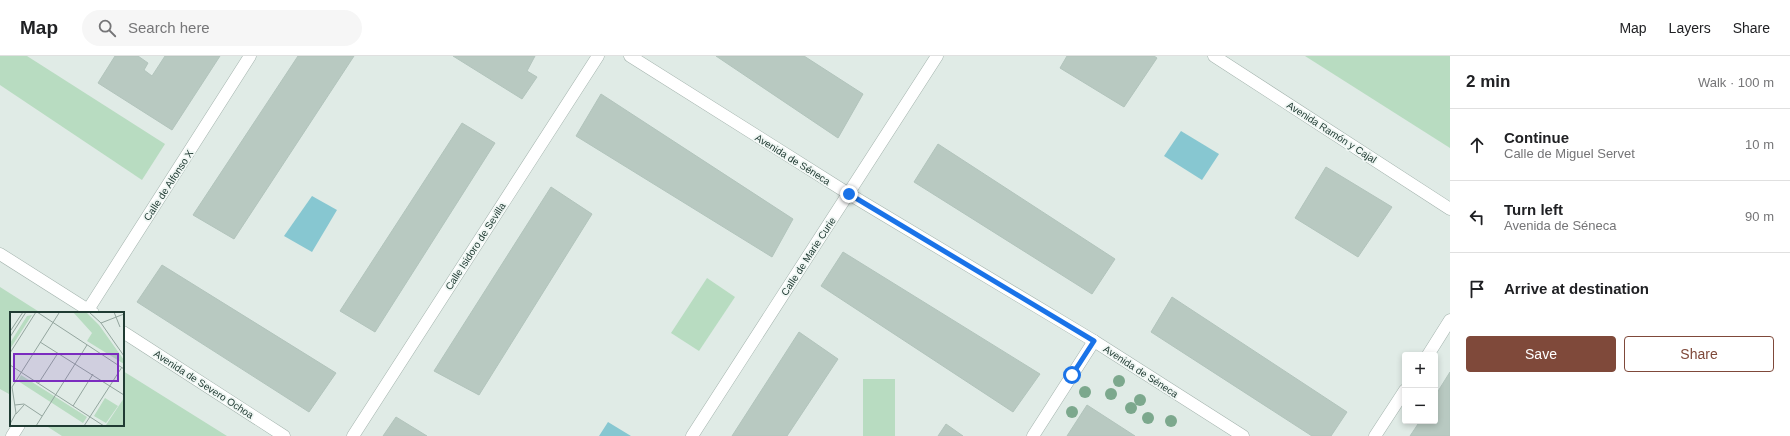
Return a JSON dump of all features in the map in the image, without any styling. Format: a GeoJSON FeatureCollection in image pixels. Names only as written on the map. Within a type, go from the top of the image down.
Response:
{"type":"FeatureCollection","features":[{"type":"Feature","properties":{"kind":"street","name":"Calle de Alfonso X"},"geometry":{"type":"LineString","coordinates":[[89,312],[250,56]]}},
{"type":"Feature","properties":{"kind":"street","name":"Calle Isidoro de Sevilla"},"geometry":{"type":"LineString","coordinates":[[353,436],[598,56]]}},
{"type":"Feature","properties":{"kind":"street","name":"Avenida de Séneca"},"geometry":{"type":"LineString","coordinates":[[630,56],[849,194],[1094,341],[1243,436]]}},
{"type":"Feature","properties":{"kind":"street","name":"Calle de Marie Curie"},"geometry":{"type":"LineString","coordinates":[[692,436],[937,56]]}},
{"type":"Feature","properties":{"kind":"street","name":"Avenida Ramón y Cajal"},"geometry":{"type":"LineString","coordinates":[[1214,56],[1450,209]]}},
{"type":"Feature","properties":{"kind":"street"},"geometry":{"type":"LineString","coordinates":[[0,254],[89,312]]}},
{"type":"Feature","properties":{"kind":"street"},"geometry":{"type":"LineString","coordinates":[[1430,352],[1450,320]]}},
{"type":"Feature","properties":{"kind":"street","name":"Avenida de Severo Ochoa"},"geometry":{"type":"LineString","coordinates":[[124,333],[284,436]]}},
{"type":"Feature","properties":{"kind":"street"},"geometry":{"type":"LineString","coordinates":[[1033,436],[1094,341]]}},
{"type":"Feature","properties":{"kind":"street"},"geometry":{"type":"LineString","coordinates":[[1375,436],[1402,395]]}},
{"type":"Feature","properties":{"kind":"street"},"geometry":{"type":"LineString","coordinates":[[12,436],[18,426]]}},
{"type":"Feature","properties":{"kind":"green space"},"geometry":{"type":"Polygon","coordinates":[[[0,56],[27,56],[165,144],[142,180],[0,85],[0,56]]]}},
{"type":"Feature","properties":{"kind":"green space"},"geometry":{"type":"Polygon","coordinates":[[[1305,56],[1450,56],[1450,148],[1305,56]]]}},
{"type":"Feature","properties":{"kind":"green space"},"geometry":{"type":"Polygon","coordinates":[[[707,278],[735,297],[699,351],[671,333],[707,278]]]}},
{"type":"Feature","properties":{"kind":"green space"},"geometry":{"type":"Polygon","coordinates":[[[0,287],[39,312],[10,312],[10,392],[9,394],[0,389],[0,287]]]}},
{"type":"Feature","properties":{"kind":"green space"},"geometry":{"type":"Polygon","coordinates":[[[124,372],[227,436],[62,436],[48,427],[124,426],[124,372]]]}},
{"type":"Feature","properties":{"kind":"green space"},"geometry":{"type":"Polygon","coordinates":[[[863,379],[895,379],[895,436],[863,436],[863,379]]]}},
{"type":"Feature","properties":{"kind":"water"},"geometry":{"type":"Polygon","coordinates":[[[1181,131],[1219,154],[1202,180],[1164,156],[1181,131]]]}},
{"type":"Feature","properties":{"kind":"water"},"geometry":{"type":"Polygon","coordinates":[[[312,196],[337,210],[312,252],[284,236],[312,196]]]}},
{"type":"Feature","properties":{"kind":"water"},"geometry":{"type":"Polygon","coordinates":[[[608,422],[631,436],[599,436],[608,422]]]}},
{"type":"Feature","properties":{"kind":"building"},"geometry":{"type":"Polygon","coordinates":[[[115,56],[138,56],[148,63],[144,70],[152,76],[165,56],[220,56],[172,130],[98,83],[115,56]]]}},
{"type":"Feature","properties":{"kind":"building"},"geometry":{"type":"Polygon","coordinates":[[[298,56],[354,56],[234,239],[193,215],[298,56]]]}},
{"type":"Feature","properties":{"kind":"building"},"geometry":{"type":"Polygon","coordinates":[[[453,56],[535,56],[527,71],[537,77],[522,99],[453,56]]]}},
{"type":"Feature","properties":{"kind":"building"},"geometry":{"type":"Polygon","coordinates":[[[716,56],[804,56],[863,94],[838,138],[716,56]]]}},
{"type":"Feature","properties":{"kind":"building"},"geometry":{"type":"Polygon","coordinates":[[[1067,56],[1154,56],[1157,58],[1124,107],[1060,68],[1067,56]]]}},
{"type":"Feature","properties":{"kind":"building"},"geometry":{"type":"Polygon","coordinates":[[[601,94],[793,219],[772,257],[576,136],[601,94]]]}},
{"type":"Feature","properties":{"kind":"building"},"geometry":{"type":"Polygon","coordinates":[[[462,123],[495,143],[375,332],[340,311],[462,123]]]}},
{"type":"Feature","properties":{"kind":"building"},"geometry":{"type":"Polygon","coordinates":[[[938,144],[1115,259],[1092,294],[914,182],[938,144]]]}},
{"type":"Feature","properties":{"kind":"building"},"geometry":{"type":"Polygon","coordinates":[[[1326,167],[1392,207],[1358,257],[1295,218],[1326,167]]]}},
{"type":"Feature","properties":{"kind":"building"},"geometry":{"type":"Polygon","coordinates":[[[551,187],[592,214],[479,395],[434,371],[551,187]]]}},
{"type":"Feature","properties":{"kind":"building"},"geometry":{"type":"Polygon","coordinates":[[[843,252],[1040,374],[1013,412],[821,286],[843,252]]]}},
{"type":"Feature","properties":{"kind":"building"},"geometry":{"type":"Polygon","coordinates":[[[162,265],[336,373],[309,412],[137,302],[162,265]]]}},
{"type":"Feature","properties":{"kind":"building"},"geometry":{"type":"Polygon","coordinates":[[[1172,297],[1347,412],[1331,436],[1312,436],[1151,332],[1172,297]]]}},
{"type":"Feature","properties":{"kind":"building"},"geometry":{"type":"Polygon","coordinates":[[[799,332],[838,359],[787,436],[732,436],[799,332]]]}},
{"type":"Feature","properties":{"kind":"building"},"geometry":{"type":"Polygon","coordinates":[[[1450,372],[1450,436],[1410,436],[1418,424],[1438,424],[1438,391],[1450,372]]]}},
{"type":"Feature","properties":{"kind":"building"},"geometry":{"type":"Polygon","coordinates":[[[1087,405],[1135,436],[1067,436],[1087,405]]]}},
{"type":"Feature","properties":{"kind":"building"},"geometry":{"type":"Polygon","coordinates":[[[396,417],[427,436],[383,436],[396,417]]]}},
{"type":"Feature","properties":{"kind":"building"},"geometry":{"type":"Polygon","coordinates":[[[946,424],[963,436],[938,436],[946,424]]]}},
{"type":"Feature","properties":{"kind":"route"},"geometry":{"type":"LineString","coordinates":[[849,194],[1094,341],[1072,375]]}}]}
